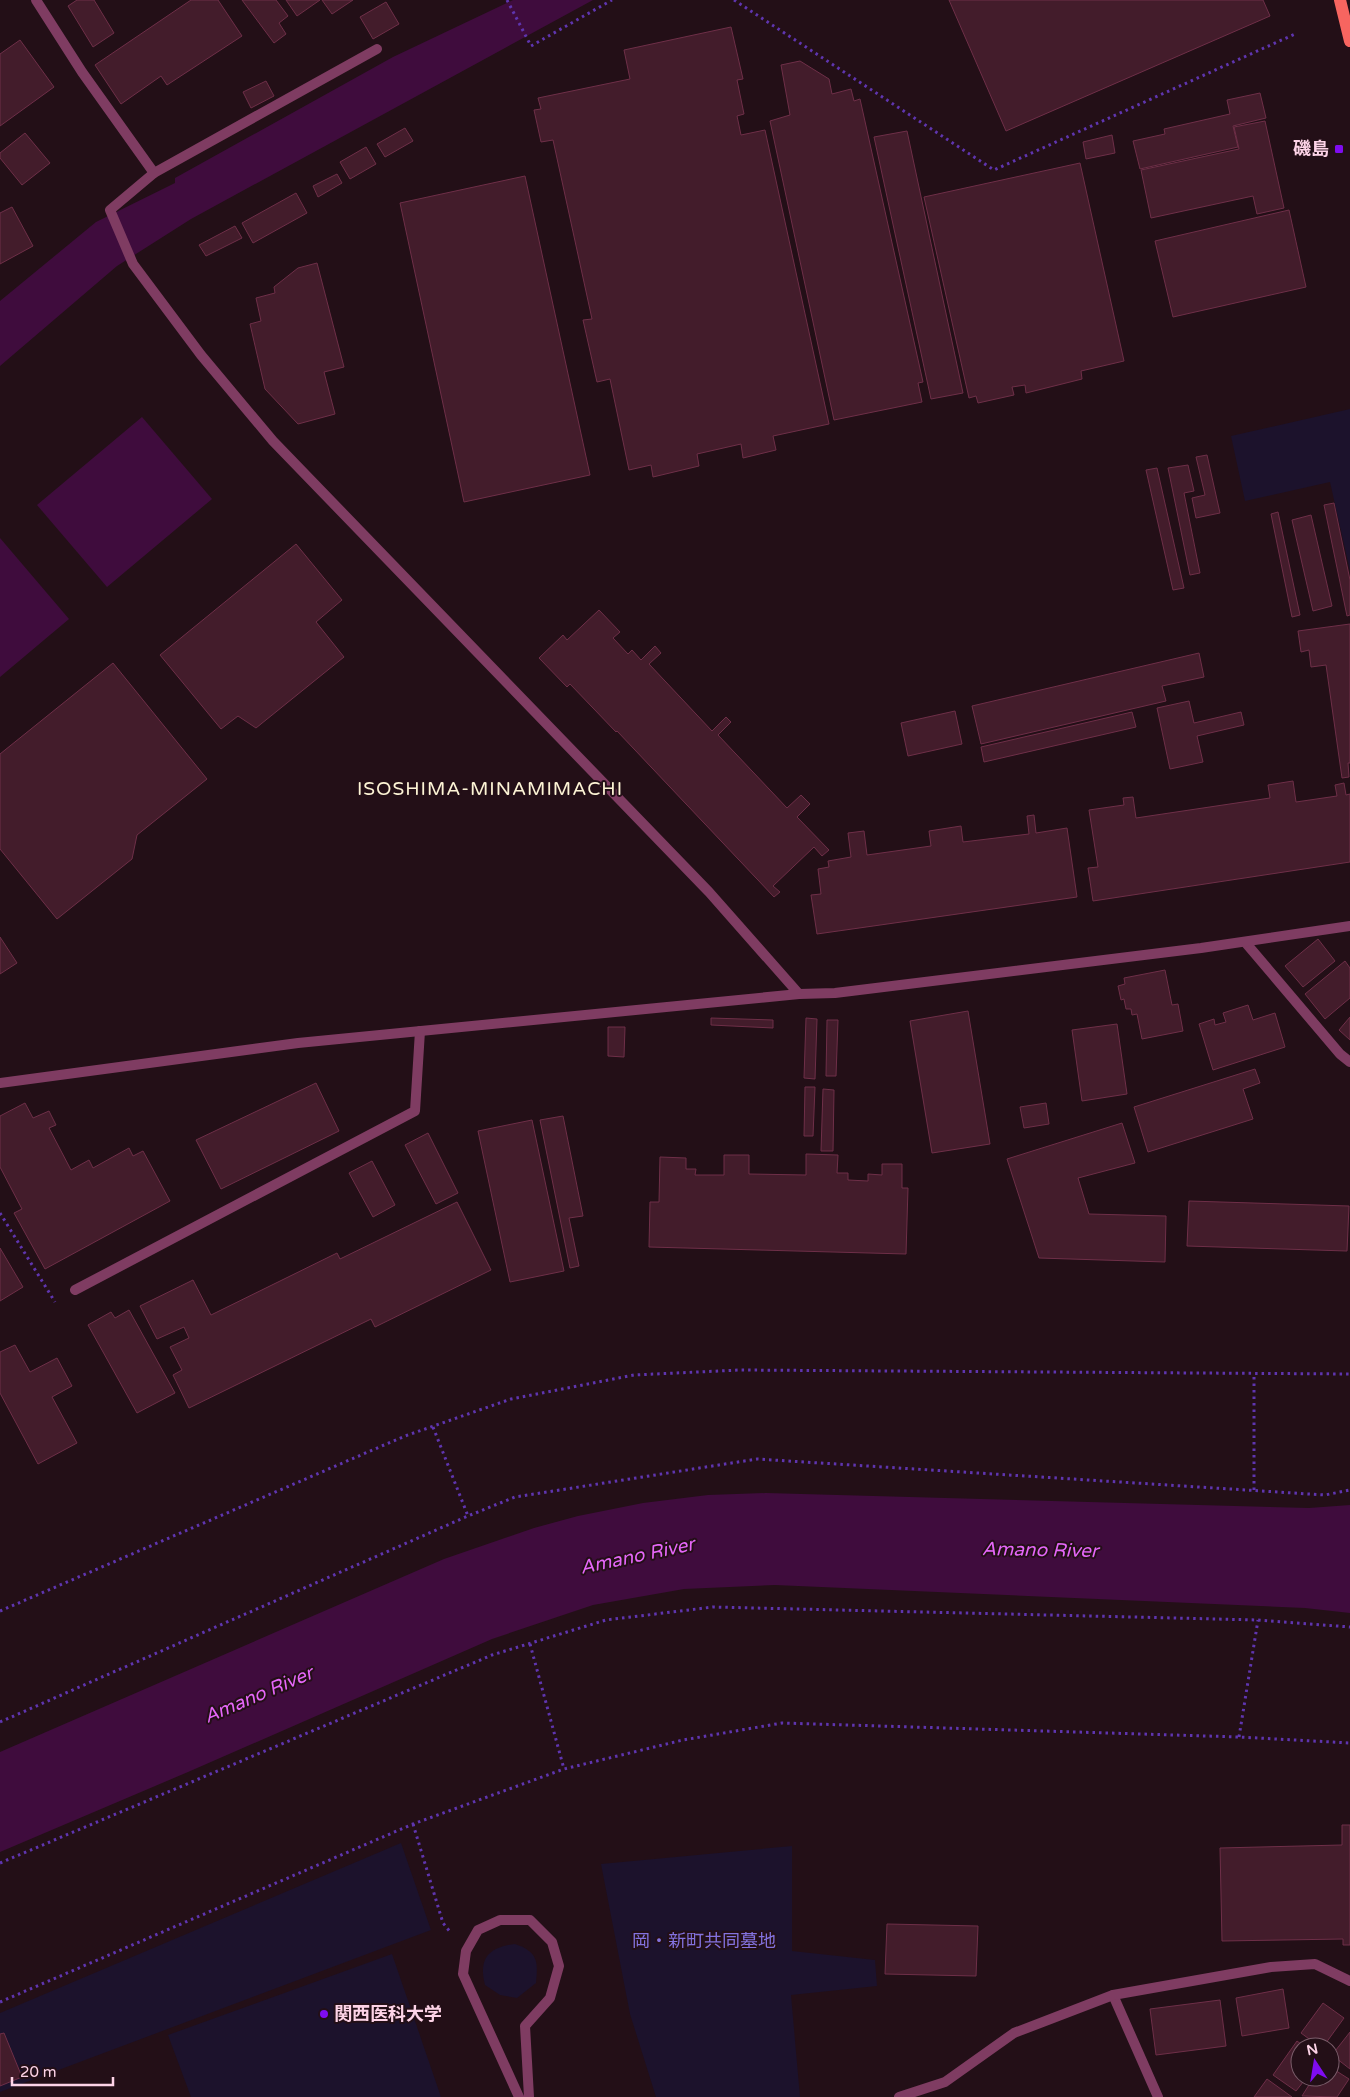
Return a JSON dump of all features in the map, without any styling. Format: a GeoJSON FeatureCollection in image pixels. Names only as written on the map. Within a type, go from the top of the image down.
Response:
{"type":"FeatureCollection","features":[{"type":"Feature","properties":{"kind":"main road"},"geometry":{"type":"LineString","coordinates":[[1340,0],[1350,41]]}},
{"type":"Feature","properties":{"kind":"street"},"geometry":{"type":"LineString","coordinates":[[36,0],[82,72],[154,173]]}},
{"type":"Feature","properties":{"kind":"street"},"geometry":{"type":"LineString","coordinates":[[377,49],[154,173],[110,210],[133,264],[201,355],[273,440],[709,892],[799,994]]}},
{"type":"Feature","properties":{"kind":"street"},"geometry":{"type":"LineString","coordinates":[[0,1082],[298,1043],[799,994],[835,993],[1245,942],[1350,926]]}},
{"type":"Feature","properties":{"kind":"street"},"geometry":{"type":"LineString","coordinates":[[1245,942],[1340,1054],[1350,1062]]}},
{"type":"Feature","properties":{"kind":"street"},"geometry":{"type":"LineString","coordinates":[[75,1290],[415,1111],[420,1031]]}},
{"type":"Feature","properties":{"kind":"street"},"geometry":{"type":"LineString","coordinates":[[519,2097],[463,1974],[466,1951],[478,1930],[500,1920],[530,1920],[552,1942],[559,1966],[550,1998],[525,2026],[529,2097]]}},
{"type":"Feature","properties":{"kind":"street"},"geometry":{"type":"LineString","coordinates":[[899,2097],[945,2082],[1014,2033],[1112,1994],[1271,1967],[1315,1964],[1350,1981]]}},
{"type":"Feature","properties":{"kind":"street"},"geometry":{"type":"LineString","coordinates":[[1112,1994],[1158,2097]]}},
{"type":"Feature","properties":{"kind":"path"},"geometry":{"type":"LineString","coordinates":[[506,0],[531,46],[612,0]]}},
{"type":"Feature","properties":{"kind":"path"},"geometry":{"type":"LineString","coordinates":[[734,0],[994,170],[1295,34]]}},
{"type":"Feature","properties":{"kind":"path"},"geometry":{"type":"LineString","coordinates":[[0,1213],[54,1302],[75,1290]]}},
{"type":"Feature","properties":{"kind":"path"},"geometry":{"type":"LineString","coordinates":[[0,1611],[405,1436],[511,1399],[634,1375],[740,1370],[1350,1374]]}},
{"type":"Feature","properties":{"kind":"path"},"geometry":{"type":"LineString","coordinates":[[1254,1374],[1254,1490]]}},
{"type":"Feature","properties":{"kind":"path"},"geometry":{"type":"LineString","coordinates":[[433,1427],[468,1516]]}},
{"type":"Feature","properties":{"kind":"path"},"geometry":{"type":"LineString","coordinates":[[0,1722],[468,1516],[515,1498],[757,1459],[1325,1495],[1350,1490]]}},
{"type":"Feature","properties":{"kind":"path"},"geometry":{"type":"LineString","coordinates":[[0,1863],[492,1655],[606,1620],[713,1607],[1258,1620],[1350,1627]]}},
{"type":"Feature","properties":{"kind":"path"},"geometry":{"type":"LineString","coordinates":[[1239,1737],[1258,1620]]}},
{"type":"Feature","properties":{"kind":"path"},"geometry":{"type":"LineString","coordinates":[[530,1644],[564,1769]]}},
{"type":"Feature","properties":{"kind":"path"},"geometry":{"type":"LineString","coordinates":[[0,2002],[413,1824],[564,1769],[683,1740],[782,1723],[1239,1737],[1350,1743]]}},
{"type":"Feature","properties":{"kind":"path"},"geometry":{"type":"LineString","coordinates":[[413,1824],[443,1923],[466,1951]]}},
{"type":"Feature","properties":{"kind":"green space"},"geometry":{"type":"Polygon","coordinates":[[[1350,409],[1350,571],[1330,482],[1245,501],[1231,436],[1350,409]]]}},
{"type":"Feature","properties":{"kind":"green space"},"geometry":{"type":"Polygon","coordinates":[[[401,1843],[431,1930],[0,2092],[0,2013],[401,1843]]]}},
{"type":"Feature","properties":{"kind":"green space","name":"岡・新町共同墓地"},"geometry":{"type":"Polygon","coordinates":[[[792,1846],[792,1951],[875,1960],[877,1986],[791,1995],[800,2097],[656,2097],[630,2014],[601,1864],[792,1846]]]}},
{"type":"Feature","properties":{"kind":"green space"},"geometry":{"type":"Polygon","coordinates":[[[515,1944],[532,1954],[535,1958],[537,1969],[536,1983],[517,1998],[500,1995],[485,1985],[483,1976],[485,1961],[492,1951],[515,1944]]]}},
{"type":"Feature","properties":{"kind":"green space","name":"関西医科大学"},"geometry":{"type":"Polygon","coordinates":[[[392,1954],[441,2097],[191,2097],[168,2035],[392,1954]]]}},
{"type":"Feature","properties":{"kind":"water"},"geometry":{"type":"Polygon","coordinates":[[[513,0],[593,0],[191,219],[117,266],[0,366],[0,301],[96,222],[175,183],[175,178],[393,57],[513,0]]]}},
{"type":"Feature","properties":{"kind":"water"},"geometry":{"type":"Polygon","coordinates":[[[142,417],[212,499],[107,587],[37,505],[142,417]]]}},
{"type":"Feature","properties":{"kind":"water"},"geometry":{"type":"Polygon","coordinates":[[[0,538],[69,619],[0,677],[0,538]]]}},
{"type":"Feature","properties":{"kind":"water","name":"Amano River"},"geometry":{"type":"Polygon","coordinates":[[[766,1493],[1309,1508],[1350,1505],[1350,1613],[1305,1608],[775,1585],[684,1589],[593,1605],[492,1639],[0,1852],[0,1752],[444,1559],[534,1528],[578,1516],[643,1503],[708,1495],[766,1493]]]}},
{"type":"Feature","properties":{"kind":"building"},"geometry":{"type":"Polygon","coordinates":[[[77,0],[94,0],[114,33],[93,47],[68,6],[77,0]]]}},
{"type":"Feature","properties":{"kind":"building"},"geometry":{"type":"Polygon","coordinates":[[[191,0],[218,0],[242,36],[167,85],[161,76],[121,104],[95,65],[191,0]]]}},
{"type":"Feature","properties":{"kind":"building"},"geometry":{"type":"Polygon","coordinates":[[[242,0],[276,0],[288,16],[279,23],[286,34],[274,43],[242,0]]]}},
{"type":"Feature","properties":{"kind":"building"},"geometry":{"type":"Polygon","coordinates":[[[286,0],[320,0],[297,16],[286,0]]]}},
{"type":"Feature","properties":{"kind":"building"},"geometry":{"type":"Polygon","coordinates":[[[322,0],[353,0],[332,14],[322,0]]]}},
{"type":"Feature","properties":{"kind":"building"},"geometry":{"type":"Polygon","coordinates":[[[949,0],[1263,0],[1270,16],[1006,131],[949,0]]]}},
{"type":"Feature","properties":{"kind":"building"},"geometry":{"type":"Polygon","coordinates":[[[386,2],[399,24],[373,39],[360,17],[386,2]]]}},
{"type":"Feature","properties":{"kind":"building"},"geometry":{"type":"Polygon","coordinates":[[[731,27],[743,79],[737,80],[744,114],[737,116],[741,135],[765,130],[829,424],[773,436],[776,450],[743,458],[741,444],[697,454],[699,466],[653,477],[651,465],[629,470],[610,379],[597,382],[583,320],[592,319],[553,140],[541,142],[534,110],[541,109],[538,98],[630,79],[624,50],[731,27]]]}},
{"type":"Feature","properties":{"kind":"building"},"geometry":{"type":"Polygon","coordinates":[[[20,40],[54,87],[0,126],[0,54],[20,40]]]}},
{"type":"Feature","properties":{"kind":"building"},"geometry":{"type":"Polygon","coordinates":[[[800,61],[829,79],[832,94],[851,89],[854,101],[860,99],[923,382],[918,383],[922,402],[834,420],[770,121],[790,115],[781,65],[800,61]]]}},
{"type":"Feature","properties":{"kind":"building"},"geometry":{"type":"Polygon","coordinates":[[[266,81],[274,96],[251,108],[243,92],[266,81]]]}},
{"type":"Feature","properties":{"kind":"building"},"geometry":{"type":"Polygon","coordinates":[[[1260,93],[1266,118],[1233,126],[1238,147],[1140,169],[1133,141],[1165,134],[1164,129],[1230,114],[1227,100],[1260,93]]]}},
{"type":"Feature","properties":{"kind":"building"},"geometry":{"type":"Polygon","coordinates":[[[1265,121],[1284,208],[1257,214],[1253,196],[1151,218],[1141,170],[1239,149],[1234,127],[1265,121]]]}},
{"type":"Feature","properties":{"kind":"building"},"geometry":{"type":"Polygon","coordinates":[[[405,128],[413,141],[385,157],[377,144],[405,128]]]}},
{"type":"Feature","properties":{"kind":"building"},"geometry":{"type":"Polygon","coordinates":[[[907,131],[963,393],[931,399],[874,137],[907,131]]]}},
{"type":"Feature","properties":{"kind":"building"},"geometry":{"type":"Polygon","coordinates":[[[25,133],[50,163],[22,185],[0,158],[0,153],[25,133]]]}},
{"type":"Feature","properties":{"kind":"building"},"geometry":{"type":"Polygon","coordinates":[[[1112,135],[1115,153],[1086,159],[1083,142],[1112,135]]]}},
{"type":"Feature","properties":{"kind":"building"},"geometry":{"type":"Polygon","coordinates":[[[366,147],[376,164],[350,179],[340,162],[366,147]]]}},
{"type":"Feature","properties":{"kind":"building"},"geometry":{"type":"Polygon","coordinates":[[[1080,163],[1124,361],[1081,371],[1082,379],[1026,393],[1025,385],[1012,387],[1014,395],[978,403],[976,396],[969,398],[924,197],[1080,163]]]}},
{"type":"Feature","properties":{"kind":"building"},"geometry":{"type":"Polygon","coordinates":[[[337,174],[342,183],[318,197],[313,186],[337,174]]]}},
{"type":"Feature","properties":{"kind":"building"},"geometry":{"type":"Polygon","coordinates":[[[525,176],[590,475],[464,502],[400,203],[525,176]]]}},
{"type":"Feature","properties":{"kind":"building"},"geometry":{"type":"Polygon","coordinates":[[[296,193],[307,213],[253,243],[242,223],[296,193]]]}},
{"type":"Feature","properties":{"kind":"building"},"geometry":{"type":"Polygon","coordinates":[[[12,207],[33,246],[0,264],[0,213],[12,207]]]}},
{"type":"Feature","properties":{"kind":"building"},"geometry":{"type":"Polygon","coordinates":[[[1289,210],[1306,287],[1173,317],[1155,241],[1289,210]]]}},
{"type":"Feature","properties":{"kind":"building"},"geometry":{"type":"Polygon","coordinates":[[[235,226],[242,238],[206,256],[199,245],[235,226]]]}},
{"type":"Feature","properties":{"kind":"building"},"geometry":{"type":"Polygon","coordinates":[[[317,263],[344,367],[324,372],[335,414],[298,424],[265,389],[250,324],[261,321],[256,298],[275,293],[274,287],[298,268],[317,263]]]}},
{"type":"Feature","properties":{"kind":"building"},"geometry":{"type":"Polygon","coordinates":[[[1207,455],[1220,513],[1196,518],[1192,498],[1205,495],[1196,457],[1207,455]]]}},
{"type":"Feature","properties":{"kind":"building"},"geometry":{"type":"Polygon","coordinates":[[[1188,465],[1194,491],[1184,493],[1200,573],[1190,575],[1168,468],[1188,465]]]}},
{"type":"Feature","properties":{"kind":"building"},"geometry":{"type":"Polygon","coordinates":[[[1157,468],[1184,588],[1173,590],[1146,470],[1157,468]]]}},
{"type":"Feature","properties":{"kind":"building"},"geometry":{"type":"Polygon","coordinates":[[[1334,503],[1350,580],[1350,615],[1347,616],[1324,505],[1334,503]]]}},
{"type":"Feature","properties":{"kind":"building"},"geometry":{"type":"Polygon","coordinates":[[[1278,512],[1300,615],[1292,617],[1271,514],[1278,512]]]}},
{"type":"Feature","properties":{"kind":"building"},"geometry":{"type":"Polygon","coordinates":[[[1311,515],[1332,606],[1313,611],[1292,520],[1311,515]]]}},
{"type":"Feature","properties":{"kind":"building"},"geometry":{"type":"Polygon","coordinates":[[[296,544],[342,600],[316,622],[344,657],[256,728],[238,716],[221,729],[160,655],[296,544]]]}},
{"type":"Feature","properties":{"kind":"building"},"geometry":{"type":"Polygon","coordinates":[[[599,610],[620,632],[613,638],[628,654],[632,650],[641,660],[655,646],[661,653],[649,664],[712,731],[726,717],[731,722],[718,735],[787,808],[801,795],[810,804],[797,817],[829,850],[822,856],[814,847],[773,886],[780,892],[774,897],[617,731],[570,684],[567,687],[539,658],[563,635],[567,640],[599,610]]]}},
{"type":"Feature","properties":{"kind":"building"},"geometry":{"type":"Polygon","coordinates":[[[1350,624],[1350,763],[1348,763],[1349,777],[1342,778],[1326,665],[1311,667],[1309,650],[1301,652],[1298,631],[1350,624]]]}},
{"type":"Feature","properties":{"kind":"building"},"geometry":{"type":"Polygon","coordinates":[[[1199,653],[1204,677],[1162,686],[1166,701],[981,744],[972,706],[1199,653]]]}},
{"type":"Feature","properties":{"kind":"building"},"geometry":{"type":"Polygon","coordinates":[[[113,663],[207,779],[137,835],[132,859],[57,919],[0,849],[0,754],[113,663]]]}},
{"type":"Feature","properties":{"kind":"building"},"geometry":{"type":"Polygon","coordinates":[[[1189,701],[1194,723],[1241,712],[1244,725],[1197,736],[1203,762],[1170,769],[1157,708],[1189,701]]]}},
{"type":"Feature","properties":{"kind":"building"},"geometry":{"type":"Polygon","coordinates":[[[955,711],[962,744],[908,756],[901,723],[955,711]]]}},
{"type":"Feature","properties":{"kind":"building"},"geometry":{"type":"Polygon","coordinates":[[[1132,712],[1136,727],[984,762],[981,747],[1132,712]]]}},
{"type":"Feature","properties":{"kind":"building"},"geometry":{"type":"Polygon","coordinates":[[[1293,781],[1296,802],[1337,796],[1335,785],[1344,783],[1346,795],[1350,794],[1350,862],[1093,901],[1088,868],[1098,867],[1089,810],[1124,805],[1123,798],[1133,797],[1136,818],[1270,798],[1268,785],[1293,781]]]}},
{"type":"Feature","properties":{"kind":"building"},"geometry":{"type":"Polygon","coordinates":[[[1034,815],[1036,833],[1067,828],[1077,897],[817,934],[811,895],[821,894],[818,869],[829,867],[828,861],[851,857],[848,833],[864,831],[867,855],[931,846],[929,831],[961,826],[963,842],[1029,834],[1027,816],[1034,815]]]}},
{"type":"Feature","properties":{"kind":"building"},"geometry":{"type":"Polygon","coordinates":[[[0,937],[17,963],[0,974],[0,937]]]}},
{"type":"Feature","properties":{"kind":"building"},"geometry":{"type":"Polygon","coordinates":[[[1318,939],[1335,961],[1303,987],[1285,966],[1318,939]]]}},
{"type":"Feature","properties":{"kind":"building"},"geometry":{"type":"Polygon","coordinates":[[[1345,961],[1350,968],[1350,998],[1325,1019],[1305,994],[1345,961]]]}},
{"type":"Feature","properties":{"kind":"building"},"geometry":{"type":"Polygon","coordinates":[[[1165,970],[1172,1005],[1178,1004],[1183,1031],[1142,1039],[1137,1014],[1132,1015],[1131,1009],[1126,1009],[1124,999],[1121,1000],[1118,986],[1125,984],[1124,978],[1165,970]]]}},
{"type":"Feature","properties":{"kind":"building"},"geometry":{"type":"Polygon","coordinates":[[[1248,1005],[1253,1020],[1275,1013],[1285,1047],[1213,1070],[1199,1024],[1214,1019],[1215,1025],[1226,1022],[1223,1013],[1248,1005]]]}},
{"type":"Feature","properties":{"kind":"building"},"geometry":{"type":"Polygon","coordinates":[[[968,1011],[990,1144],[932,1153],[910,1021],[968,1011]]]}},
{"type":"Feature","properties":{"kind":"building"},"geometry":{"type":"Polygon","coordinates":[[[1350,1017],[1350,1040],[1339,1030],[1350,1017]]]}},
{"type":"Feature","properties":{"kind":"building"},"geometry":{"type":"Polygon","coordinates":[[[711,1018],[773,1020],[773,1028],[711,1025],[711,1018]]]}},
{"type":"Feature","properties":{"kind":"building"},"geometry":{"type":"Polygon","coordinates":[[[806,1018],[817,1019],[815,1079],[804,1078],[806,1018]]]}},
{"type":"Feature","properties":{"kind":"building"},"geometry":{"type":"Polygon","coordinates":[[[827,1020],[838,1020],[836,1076],[826,1076],[827,1020]]]}},
{"type":"Feature","properties":{"kind":"building"},"geometry":{"type":"Polygon","coordinates":[[[1117,1024],[1127,1094],[1082,1101],[1072,1030],[1117,1024]]]}},
{"type":"Feature","properties":{"kind":"building"},"geometry":{"type":"Polygon","coordinates":[[[608,1027],[625,1027],[624,1057],[608,1056],[608,1027]]]}},
{"type":"Feature","properties":{"kind":"building"},"geometry":{"type":"Polygon","coordinates":[[[1255,1069],[1260,1083],[1243,1089],[1253,1119],[1148,1152],[1134,1107],[1255,1069]]]}},
{"type":"Feature","properties":{"kind":"building"},"geometry":{"type":"Polygon","coordinates":[[[316,1083],[339,1131],[221,1189],[196,1140],[316,1083]]]}},
{"type":"Feature","properties":{"kind":"building"},"geometry":{"type":"Polygon","coordinates":[[[805,1087],[815,1087],[813,1136],[804,1136],[805,1087]]]}},
{"type":"Feature","properties":{"kind":"building"},"geometry":{"type":"Polygon","coordinates":[[[823,1089],[834,1090],[833,1151],[821,1151],[823,1089]]]}},
{"type":"Feature","properties":{"kind":"building"},"geometry":{"type":"Polygon","coordinates":[[[25,1103],[33,1118],[49,1111],[56,1125],[49,1128],[71,1170],[89,1160],[93,1168],[129,1148],[133,1156],[143,1151],[170,1201],[45,1269],[14,1213],[22,1209],[0,1167],[0,1116],[25,1103]]]}},
{"type":"Feature","properties":{"kind":"building"},"geometry":{"type":"Polygon","coordinates":[[[1046,1103],[1049,1124],[1024,1128],[1020,1107],[1046,1103]]]}},
{"type":"Feature","properties":{"kind":"building"},"geometry":{"type":"Polygon","coordinates":[[[563,1116],[583,1216],[569,1218],[579,1266],[570,1268],[540,1120],[563,1116]]]}},
{"type":"Feature","properties":{"kind":"building"},"geometry":{"type":"Polygon","coordinates":[[[532,1120],[564,1271],[510,1282],[478,1131],[532,1120]]]}},
{"type":"Feature","properties":{"kind":"building"},"geometry":{"type":"Polygon","coordinates":[[[1122,1123],[1135,1163],[1078,1178],[1089,1214],[1166,1216],[1165,1262],[1039,1258],[1007,1159],[1122,1123]]]}},
{"type":"Feature","properties":{"kind":"building"},"geometry":{"type":"Polygon","coordinates":[[[428,1133],[458,1193],[436,1204],[405,1145],[428,1133]]]}},
{"type":"Feature","properties":{"kind":"building"},"geometry":{"type":"Polygon","coordinates":[[[806,1154],[838,1155],[837,1173],[848,1173],[848,1180],[868,1181],[868,1174],[882,1175],[882,1164],[902,1164],[902,1188],[908,1188],[906,1254],[649,1247],[650,1202],[659,1202],[660,1157],[686,1158],[686,1169],[696,1169],[695,1175],[724,1175],[724,1155],[749,1155],[749,1174],[806,1175],[806,1154]]]}},
{"type":"Feature","properties":{"kind":"building"},"geometry":{"type":"Polygon","coordinates":[[[372,1161],[395,1205],[373,1217],[349,1173],[372,1161]]]}},
{"type":"Feature","properties":{"kind":"building"},"geometry":{"type":"Polygon","coordinates":[[[1189,1201],[1349,1206],[1347,1251],[1187,1246],[1189,1201]]]}},
{"type":"Feature","properties":{"kind":"building"},"geometry":{"type":"Polygon","coordinates":[[[457,1202],[491,1270],[375,1327],[371,1319],[189,1408],[173,1375],[182,1370],[170,1347],[189,1338],[184,1327],[157,1339],[140,1306],[193,1280],[211,1315],[337,1253],[340,1259],[457,1202]]]}},
{"type":"Feature","properties":{"kind":"building"},"geometry":{"type":"Polygon","coordinates":[[[0,1248],[23,1287],[0,1301],[0,1248]]]}},
{"type":"Feature","properties":{"kind":"building"},"geometry":{"type":"Polygon","coordinates":[[[129,1310],[175,1393],[137,1413],[88,1325],[111,1312],[115,1318],[129,1310]]]}},
{"type":"Feature","properties":{"kind":"building"},"geometry":{"type":"Polygon","coordinates":[[[15,1345],[30,1372],[57,1358],[72,1386],[52,1397],[77,1443],[38,1464],[0,1393],[0,1352],[15,1345]]]}},
{"type":"Feature","properties":{"kind":"building"},"geometry":{"type":"Polygon","coordinates":[[[1342,1825],[1350,1825],[1350,1945],[1343,1945],[1343,1939],[1222,1941],[1220,1848],[1342,1845],[1342,1825]]]}},
{"type":"Feature","properties":{"kind":"building"},"geometry":{"type":"Polygon","coordinates":[[[887,1924],[978,1926],[976,1976],[885,1974],[887,1924]]]}},
{"type":"Feature","properties":{"kind":"building"},"geometry":{"type":"Polygon","coordinates":[[[1283,1989],[1289,2028],[1242,2036],[1236,1998],[1283,1989]]]}},
{"type":"Feature","properties":{"kind":"building"},"geometry":{"type":"Polygon","coordinates":[[[1220,2000],[1226,2046],[1156,2055],[1150,2009],[1220,2000]]]}},
{"type":"Feature","properties":{"kind":"building"},"geometry":{"type":"Polygon","coordinates":[[[1323,2003],[1344,2018],[1330,2037],[1306,2037],[1301,2033],[1323,2003]]]}},
{"type":"Feature","properties":{"kind":"building"},"geometry":{"type":"Polygon","coordinates":[[[1350,2032],[1350,2069],[1340,2061],[1340,2045],[1350,2032]]]}},
{"type":"Feature","properties":{"kind":"building"},"geometry":{"type":"Polygon","coordinates":[[[4,2033],[22,2077],[0,2086],[0,2034],[4,2033]]]}},
{"type":"Feature","properties":{"kind":"building"},"geometry":{"type":"Polygon","coordinates":[[[1290,2051],[1290,2087],[1273,2075],[1290,2051]]]}},
{"type":"Feature","properties":{"kind":"building"},"geometry":{"type":"Polygon","coordinates":[[[1340,2073],[1349,2079],[1337,2097],[1302,2096],[1308,2087],[1340,2087],[1340,2073]]]}},
{"type":"Feature","properties":{"kind":"building"},"geometry":{"type":"Polygon","coordinates":[[[1267,2079],[1292,2097],[1254,2097],[1267,2079]]]}},
{"type":"Feature","properties":{"kind":"building"},"geometry":{"type":"Polygon","coordinates":[[[1290,2087],[1299,2087],[1296,2091],[1290,2087]]]}},
{"type":"Feature","properties":{"kind":"place","name":"磯島"},"geometry":{"type":"Point","coordinates":[1339,149]}},
{"type":"Feature","properties":{"kind":"place","name":"関西医科大学"},"geometry":{"type":"Point","coordinates":[324,2014]}},
{"type":"Feature","properties":{"kind":"district","name":"ISOSHIMA-MINAMIMACHI"},"geometry":{"type":"Point","coordinates":[490,788]}}]}
